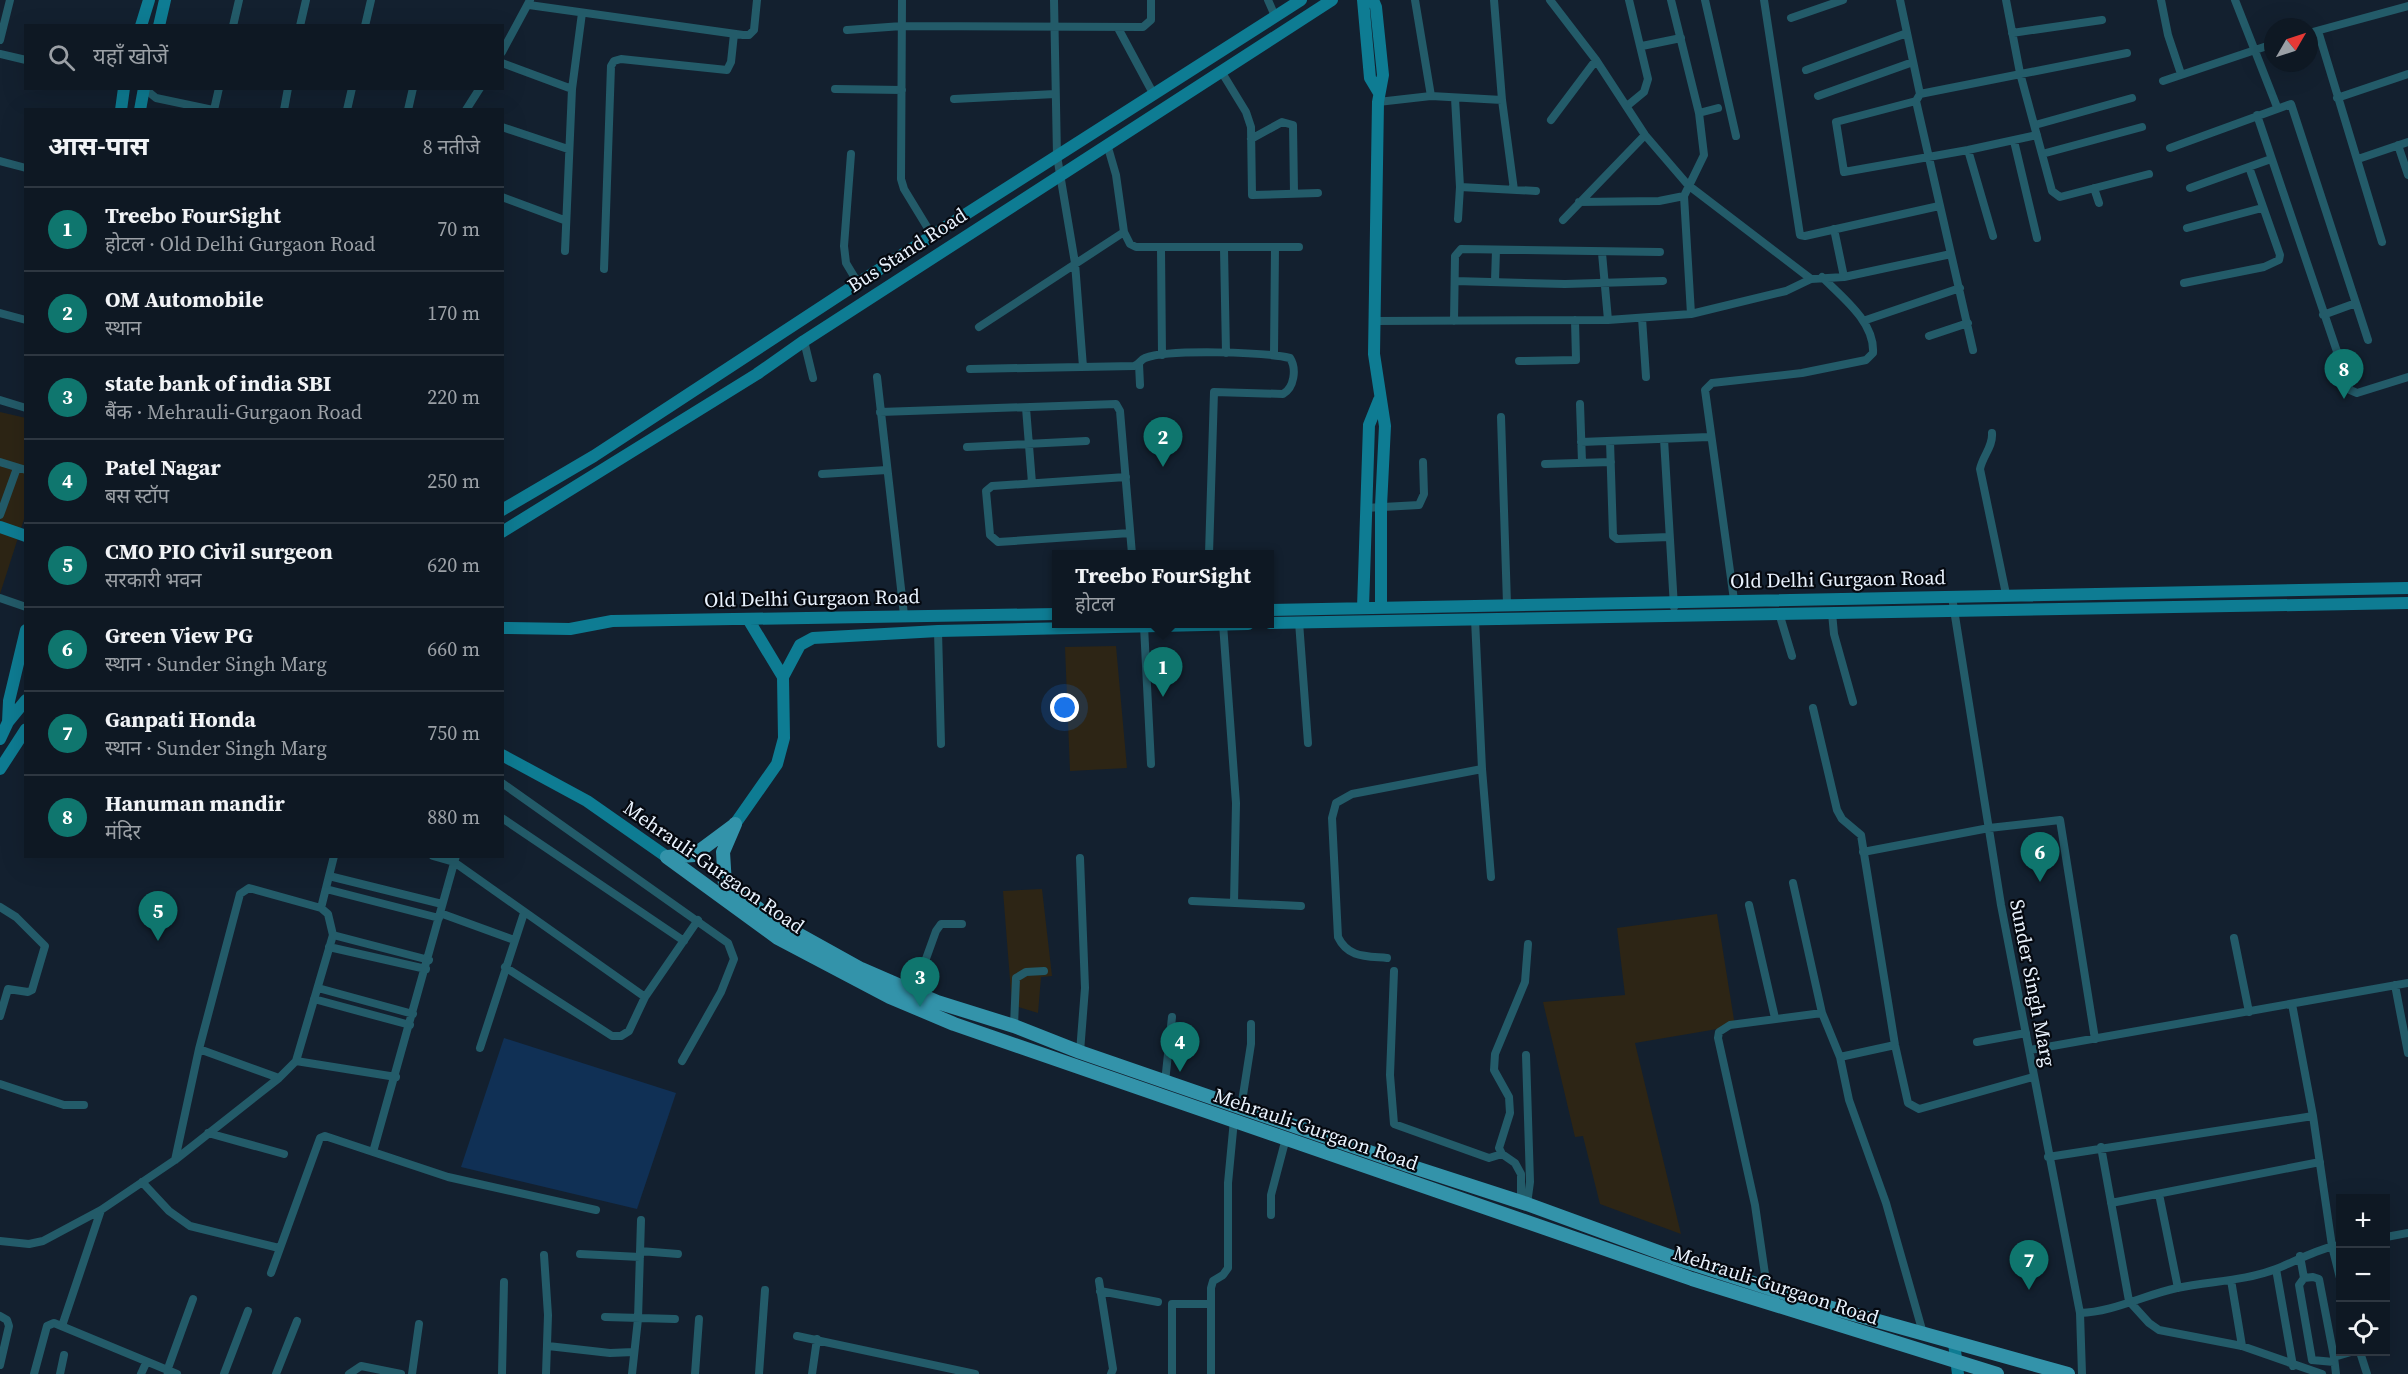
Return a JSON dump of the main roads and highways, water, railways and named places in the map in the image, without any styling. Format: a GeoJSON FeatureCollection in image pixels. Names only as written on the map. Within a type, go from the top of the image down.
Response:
{"type":"FeatureCollection","features":[{"type":"Feature","properties":{"kind":"main road"},"geometry":{"type":"LineString","coordinates":[[142,24],[148,0]]}},
{"type":"Feature","properties":{"kind":"main road"},"geometry":{"type":"LineString","coordinates":[[159,24],[165,0]]}},
{"type":"Feature","properties":{"kind":"main road","name":"Bus Stand Road"},"geometry":{"type":"LineString","coordinates":[[504,509],[594,456],[932,235],[1301,0]]}},
{"type":"Feature","properties":{"kind":"main road","name":"Bus Stand Road"},"geometry":{"type":"LineString","coordinates":[[504,531],[757,374],[804,341],[1332,0]]}},
{"type":"Feature","properties":{"kind":"main road"},"geometry":{"type":"LineString","coordinates":[[1363,0],[1370,78],[1378,97]]}},
{"type":"Feature","properties":{"kind":"main road"},"geometry":{"type":"LineString","coordinates":[[1372,0],[1376,7],[1383,75],[1378,97],[1374,354],[1379,400],[1385,426],[1381,506],[1381,608]]}},
{"type":"Feature","properties":{"kind":"main road"},"geometry":{"type":"LineString","coordinates":[[121,108],[124,90]]}},
{"type":"Feature","properties":{"kind":"main road"},"geometry":{"type":"LineString","coordinates":[[140,108],[144,90]]}},
{"type":"Feature","properties":{"kind":"main road"},"geometry":{"type":"LineString","coordinates":[[747,356],[757,374]]}},
{"type":"Feature","properties":{"kind":"main road"},"geometry":{"type":"LineString","coordinates":[[1363,608],[1369,425],[1379,400]]}},
{"type":"Feature","properties":{"kind":"main road"},"geometry":{"type":"LineString","coordinates":[[0,527],[24,535]]}},
{"type":"Feature","properties":{"kind":"main road","name":"Old Delhi Gurgaon Road"},"geometry":{"type":"LineString","coordinates":[[1274,610],[2408,588]]}},
{"type":"Feature","properties":{"kind":"main road","name":"Old Delhi Gurgaon Road"},"geometry":{"type":"LineString","coordinates":[[1274,623],[2408,603]]}},
{"type":"Feature","properties":{"kind":"main road","name":"Old Delhi Gurgaon Road"},"geometry":{"type":"LineString","coordinates":[[504,627],[570,629],[612,621],[1052,614]]}},
{"type":"Feature","properties":{"kind":"main road"},"geometry":{"type":"LineString","coordinates":[[952,615],[952,631]]}},
{"type":"Feature","properties":{"kind":"main road"},"geometry":{"type":"LineString","coordinates":[[667,857],[694,855],[735,824],[782,753],[783,678],[748,619]]}},
{"type":"Feature","properties":{"kind":"main road","name":"Old Delhi Gurgaon Road"},"geometry":{"type":"LineString","coordinates":[[783,678],[800,645],[813,638],[1067,628]]}},
{"type":"Feature","properties":{"kind":"main road"},"geometry":{"type":"LineString","coordinates":[[8,722],[9,701],[24,638]]}},
{"type":"Feature","properties":{"kind":"main road"},"geometry":{"type":"LineString","coordinates":[[0,739],[8,722],[24,702]]}},
{"type":"Feature","properties":{"kind":"main road"},"geometry":{"type":"LineString","coordinates":[[0,769],[24,732]]}},
{"type":"Feature","properties":{"kind":"main road","name":"Mehrauli-Gurgaon Road"},"geometry":{"type":"LineString","coordinates":[[504,757],[586,801],[778,938],[890,998],[1051,1059],[1529,1221],[1674,1273],[1957,1368],[1997,1374]]}},
{"type":"Feature","properties":{"kind":"main road","name":"Mehrauli-Gurgaon Road"},"geometry":{"type":"LineString","coordinates":[[735,824],[723,852],[725,885],[780,924],[861,969],[914,992],[1186,1089],[1767,1288],[1978,1351],[2068,1374]]}},
{"type":"Feature","properties":{"kind":"main road"},"geometry":{"type":"LineString","coordinates":[[1184,1104],[1186,1089]]}},
{"type":"Feature","properties":{"kind":"main road"},"geometry":{"type":"LineString","coordinates":[[1527,1204],[1529,1221]]}},
{"type":"Feature","properties":{"kind":"main road"},"geometry":{"type":"LineString","coordinates":[[1954,1343],[1957,1368]]}},
{"type":"Feature","properties":{"kind":"main road"},"geometry":{"type":"LineString","coordinates":[[1978,1351],[1979,1372]]}},
{"type":"Feature","properties":{"kind":"place","name":"Hanuman mandir"},"geometry":{"type":"Point","coordinates":[2344,399]}},
{"type":"Feature","properties":{"kind":"place","name":"OM Automobile"},"geometry":{"type":"Point","coordinates":[1163,467]}},
{"type":"Feature","properties":{"kind":"place","name":"Treebo FourSight"},"geometry":{"type":"Point","coordinates":[1163,697]}},
{"type":"Feature","properties":{"kind":"place","name":"Green View PG"},"geometry":{"type":"Point","coordinates":[2040,882]}},
{"type":"Feature","properties":{"kind":"place","name":"CMO PIO Civil surgeon"},"geometry":{"type":"Point","coordinates":[158,941]}},
{"type":"Feature","properties":{"kind":"place","name":"state bank of india SBI"},"geometry":{"type":"Point","coordinates":[920,1007]}},
{"type":"Feature","properties":{"kind":"place","name":"Patel Nagar"},"geometry":{"type":"Point","coordinates":[1180,1072]}},
{"type":"Feature","properties":{"kind":"place","name":"Ganpati Honda"},"geometry":{"type":"Point","coordinates":[2029,1290]}}]}
